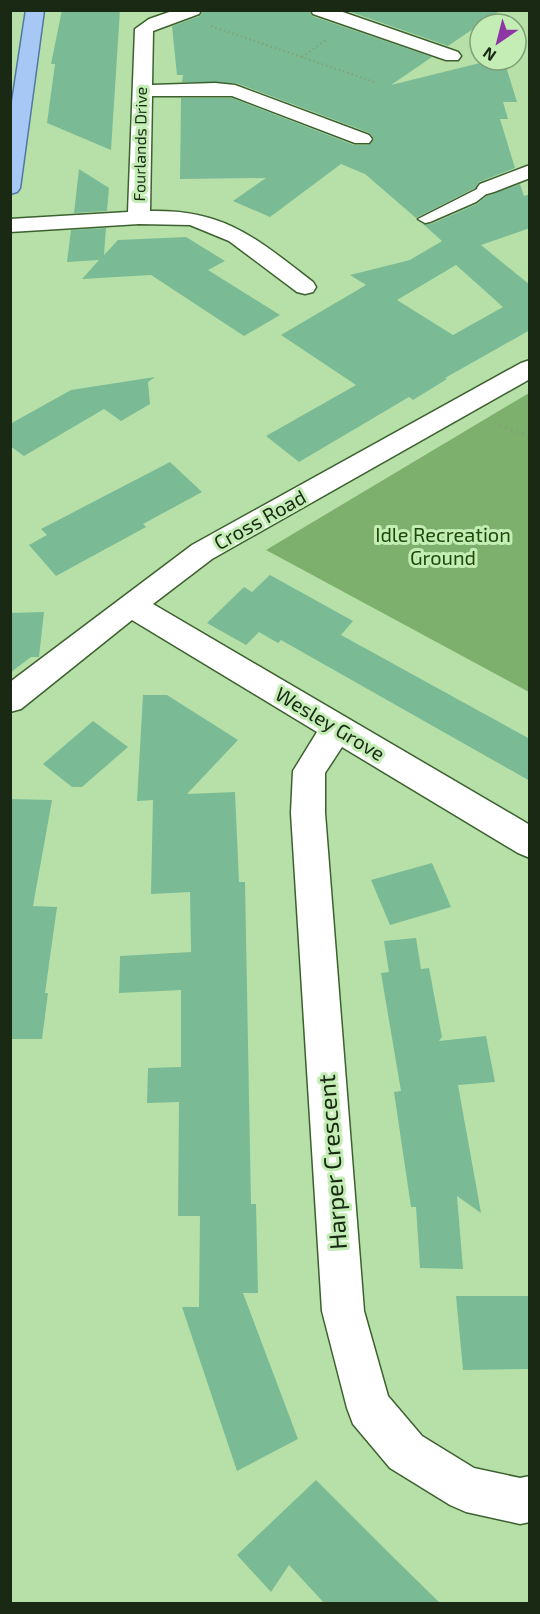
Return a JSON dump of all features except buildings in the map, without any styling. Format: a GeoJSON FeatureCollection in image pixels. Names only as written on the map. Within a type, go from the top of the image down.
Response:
{"type":"FeatureCollection","features":[{"type":"Feature","properties":{"kind":"main road"},"geometry":{"type":"LineString","coordinates":[[10,188],[16,106],[39,12]]}},
{"type":"Feature","properties":{"kind":"street"},"geometry":{"type":"LineString","coordinates":[[319,10],[452,56]]}},
{"type":"Feature","properties":{"kind":"street","name":"Fourlands Drive"},"geometry":{"type":"LineString","coordinates":[[10,226],[139,218],[144,29],[186,13]]}},
{"type":"Feature","properties":{"kind":"street"},"geometry":{"type":"LineString","coordinates":[[142,91],[215,89],[235,91],[362,139]]}},
{"type":"Feature","properties":{"kind":"street"},"geometry":{"type":"LineString","coordinates":[[487,188],[530,171]]}},
{"type":"Feature","properties":{"kind":"street"},"geometry":{"type":"LineString","coordinates":[[139,218],[189,218],[217,226],[240,237],[305,287]]}},
{"type":"Feature","properties":{"kind":"street","name":"Cross Road"},"geometry":{"type":"LineString","coordinates":[[10,700],[201,552],[530,368]]}},
{"type":"Feature","properties":{"kind":"street","name":"Wesley Grove"},"geometry":{"type":"LineString","coordinates":[[131,605],[530,843]]}},
{"type":"Feature","properties":{"kind":"street","name":"Harper Crescent"},"geometry":{"type":"LineString","coordinates":[[336,728],[309,771],[308,813],[343,1311],[369,1408],[406,1452],[466,1489],[520,1501],[530,1499]]}},
{"type":"Feature","properties":{"kind":"lane"},"geometry":{"type":"LineString","coordinates":[[424,219],[471,199],[487,188]]}},
{"type":"Feature","properties":{"kind":"path"},"geometry":{"type":"LineString","coordinates":[[186,13],[377,83]]}},
{"type":"Feature","properties":{"kind":"green space","name":"Idle Recreation Ground"},"geometry":{"type":"Polygon","coordinates":[[[529,393],[529,692],[266,550],[529,393]]]}}]}
